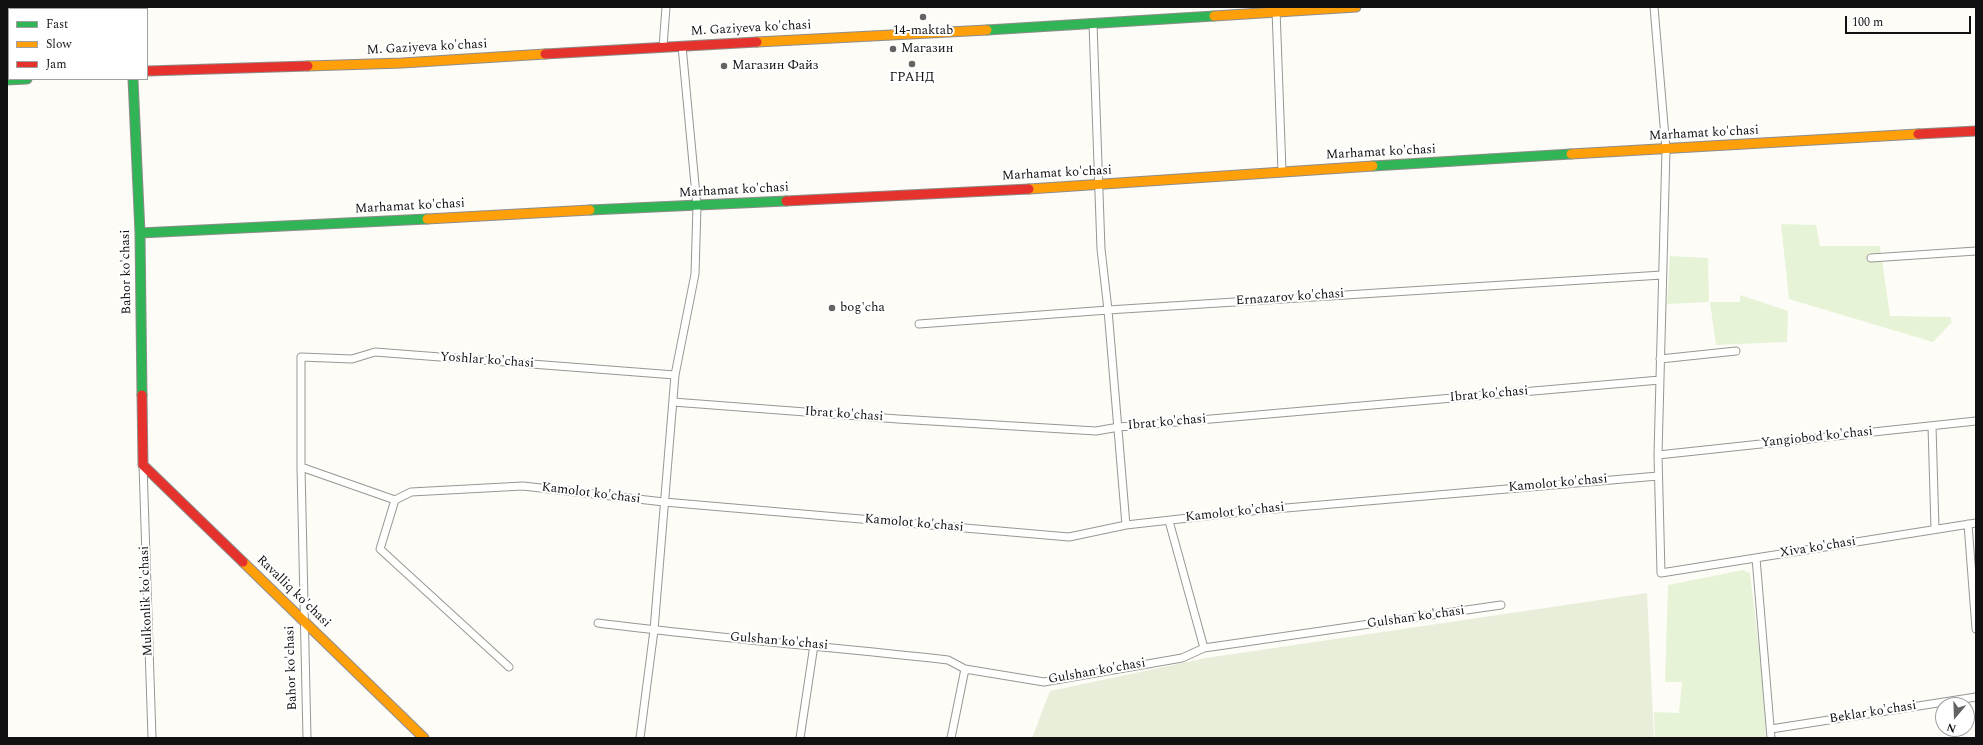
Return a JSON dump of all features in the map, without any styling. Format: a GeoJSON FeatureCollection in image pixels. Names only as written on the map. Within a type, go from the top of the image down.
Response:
{"type":"FeatureCollection","features":[{"type":"Feature","properties":{"kind":"street"},"geometry":{"type":"LineString","coordinates":[[663,47],[666,7]]}},
{"type":"Feature","properties":{"kind":"street","name":"M. Gaziyeva ko'chasi"},"geometry":{"type":"LineString","coordinates":[[148,71],[402,63],[663,47],[1093,24],[1276,9],[1356,7]]}},
{"type":"Feature","properties":{"kind":"street"},"geometry":{"type":"LineString","coordinates":[[1654,7],[1666,149],[1658,476]]}},
{"type":"Feature","properties":{"kind":"street"},"geometry":{"type":"LineString","coordinates":[[1276,9],[1282,171]]}},
{"type":"Feature","properties":{"kind":"street"},"geometry":{"type":"LineString","coordinates":[[1093,24],[1101,250],[1119,427],[1126,525]]}},
{"type":"Feature","properties":{"kind":"street"},"geometry":{"type":"LineString","coordinates":[[640,738],[654,630],[675,375],[695,274],[697,206],[682,46]]}},
{"type":"Feature","properties":{"kind":"street","name":"Bahor ko'chasi"},"geometry":{"type":"LineString","coordinates":[[133,80],[140,233],[143,465]]}},
{"type":"Feature","properties":{"kind":"street","name":"Marhamat ko'chasi"},"geometry":{"type":"LineString","coordinates":[[140,233],[1099,185],[1282,171],[1976,131]]}},
{"type":"Feature","properties":{"kind":"street"},"geometry":{"type":"LineString","coordinates":[[1871,258],[1976,250]]}},
{"type":"Feature","properties":{"kind":"street","name":"Ernazarov ko'chasi"},"geometry":{"type":"LineString","coordinates":[[919,324],[1108,310],[1662,274]]}},
{"type":"Feature","properties":{"kind":"street"},"geometry":{"type":"LineString","coordinates":[[1660,359],[1736,351]]}},
{"type":"Feature","properties":{"kind":"street","name":"Yoshlar ko'chasi"},"geometry":{"type":"LineString","coordinates":[[301,357],[352,359],[375,352],[675,375]]}},
{"type":"Feature","properties":{"kind":"street","name":"Bahor ko'chasi"},"geometry":{"type":"LineString","coordinates":[[301,357],[301,467],[308,738]]}},
{"type":"Feature","properties":{"kind":"street","name":"Ibrat ko'chasi"},"geometry":{"type":"LineString","coordinates":[[673,402],[898,419],[1088,431],[1119,427],[1660,380]]}},
{"type":"Feature","properties":{"kind":"street","name":"Yangiobod ko'chasi"},"geometry":{"type":"LineString","coordinates":[[1658,455],[1976,421]]}},
{"type":"Feature","properties":{"kind":"street"},"geometry":{"type":"LineString","coordinates":[[1932,426],[1935,529]]}},
{"type":"Feature","properties":{"kind":"street","name":"Ravalliq ko'chasi"},"geometry":{"type":"LineString","coordinates":[[143,465],[424,738]]}},
{"type":"Feature","properties":{"kind":"street","name":"Mulkonlik ko'chasi"},"geometry":{"type":"LineString","coordinates":[[143,465],[152,738]]}},
{"type":"Feature","properties":{"kind":"street"},"geometry":{"type":"LineString","coordinates":[[301,467],[395,500],[380,549],[509,667]]}},
{"type":"Feature","properties":{"kind":"street","name":"Kamolot ko'chasi"},"geometry":{"type":"LineString","coordinates":[[395,500],[411,492],[523,486],[664,502],[1069,537],[1126,525],[1251,511],[1658,476]]}},
{"type":"Feature","properties":{"kind":"street","name":"Xiva ko'chasi"},"geometry":{"type":"LineString","coordinates":[[1658,476],[1661,573],[1976,523]]}},
{"type":"Feature","properties":{"kind":"street"},"geometry":{"type":"LineString","coordinates":[[1169,521],[1204,648]]}},
{"type":"Feature","properties":{"kind":"street"},"geometry":{"type":"LineString","coordinates":[[1968,524],[1976,629]]}},
{"type":"Feature","properties":{"kind":"street"},"geometry":{"type":"LineString","coordinates":[[1756,558],[1771,738]]}},
{"type":"Feature","properties":{"kind":"street","name":"Gulshan ko'chasi"},"geometry":{"type":"LineString","coordinates":[[598,623],[948,660],[965,669],[1044,682],[1182,658],[1204,648],[1501,605]]}},
{"type":"Feature","properties":{"kind":"street"},"geometry":{"type":"LineString","coordinates":[[800,738],[814,645]]}},
{"type":"Feature","properties":{"kind":"street"},"geometry":{"type":"LineString","coordinates":[[951,738],[965,669]]}},
{"type":"Feature","properties":{"kind":"street","name":"Beklar ko'chasi"},"geometry":{"type":"LineString","coordinates":[[1771,729],[1976,698]]}},
{"type":"Feature","properties":{"kind":"green space"},"geometry":{"type":"Polygon","coordinates":[[[1781,224],[1816,225],[1820,246],[1880,246],[1890,316],[1950,317],[1952,322],[1933,342],[1789,299],[1781,224]]]}},
{"type":"Feature","properties":{"kind":"green space"},"geometry":{"type":"Polygon","coordinates":[[[1670,256],[1708,258],[1709,302],[1667,304],[1670,256]]]}},
{"type":"Feature","properties":{"kind":"green space"},"geometry":{"type":"Polygon","coordinates":[[[1740,295],[1788,311],[1787,342],[1716,345],[1710,302],[1740,302],[1740,295]]]}},
{"type":"Feature","properties":{"kind":"green space"},"geometry":{"type":"Polygon","coordinates":[[[1743,570],[1750,573],[1762,676],[1766,738],[1655,738],[1654,712],[1679,713],[1682,682],[1665,682],[1668,585],[1743,570]]]}},
{"type":"Feature","properties":{"kind":"green space"},"geometry":{"type":"Polygon","coordinates":[[[1647,593],[1654,738],[1032,738],[1050,691],[1206,658],[1647,593]]]}},
{"type":"Feature","properties":{"kind":"traffic: fast"},"geometry":{"type":"LineString","coordinates":[[987,30],[1214,16]]}},
{"type":"Feature","properties":{"kind":"traffic: fast"},"geometry":{"type":"LineString","coordinates":[[133,80],[140,233],[142,395]]}},
{"type":"Feature","properties":{"kind":"traffic: fast"},"geometry":{"type":"LineString","coordinates":[[1373,166],[1571,154]]}},
{"type":"Feature","properties":{"kind":"traffic: fast"},"geometry":{"type":"LineString","coordinates":[[590,210],[786,201]]}},
{"type":"Feature","properties":{"kind":"traffic: fast"},"geometry":{"type":"LineString","coordinates":[[140,233],[427,219]]}},
{"type":"Feature","properties":{"kind":"traffic: slow"},"geometry":{"type":"LineString","coordinates":[[1214,16],[1356,7]]}},
{"type":"Feature","properties":{"kind":"traffic: slow"},"geometry":{"type":"LineString","coordinates":[[757,42],[987,30]]}},
{"type":"Feature","properties":{"kind":"traffic: slow"},"geometry":{"type":"LineString","coordinates":[[308,66],[402,63],[545,54]]}},
{"type":"Feature","properties":{"kind":"traffic: slow"},"geometry":{"type":"LineString","coordinates":[[1571,154],[1918,134]]}},
{"type":"Feature","properties":{"kind":"traffic: slow"},"geometry":{"type":"LineString","coordinates":[[1029,189],[1373,166]]}},
{"type":"Feature","properties":{"kind":"traffic: slow"},"geometry":{"type":"LineString","coordinates":[[427,219],[590,210]]}},
{"type":"Feature","properties":{"kind":"traffic: slow"},"geometry":{"type":"LineString","coordinates":[[243,562],[424,738]]}},
{"type":"Feature","properties":{"kind":"traffic: jam"},"geometry":{"type":"LineString","coordinates":[[545,54],[757,42]]}},
{"type":"Feature","properties":{"kind":"traffic: jam"},"geometry":{"type":"LineString","coordinates":[[148,71],[308,66]]}},
{"type":"Feature","properties":{"kind":"traffic: jam"},"geometry":{"type":"LineString","coordinates":[[1918,134],[1976,131]]}},
{"type":"Feature","properties":{"kind":"traffic: jam"},"geometry":{"type":"LineString","coordinates":[[786,201],[1029,189]]}},
{"type":"Feature","properties":{"kind":"traffic: jam"},"geometry":{"type":"LineString","coordinates":[[142,395],[143,465],[243,562]]}},
{"type":"Feature","properties":{"kind":"place","name":"14-maktab"},"geometry":{"type":"Point","coordinates":[923,17]}},
{"type":"Feature","properties":{"kind":"place","name":"Магазин"},"geometry":{"type":"Point","coordinates":[893,49]}},
{"type":"Feature","properties":{"kind":"place","name":"ГРАНД"},"geometry":{"type":"Point","coordinates":[912,64]}},
{"type":"Feature","properties":{"kind":"place","name":"Магазин Файз"},"geometry":{"type":"Point","coordinates":[724,66]}},
{"type":"Feature","properties":{"kind":"place","name":"bog'cha"},"geometry":{"type":"Point","coordinates":[832,308]}}]}
